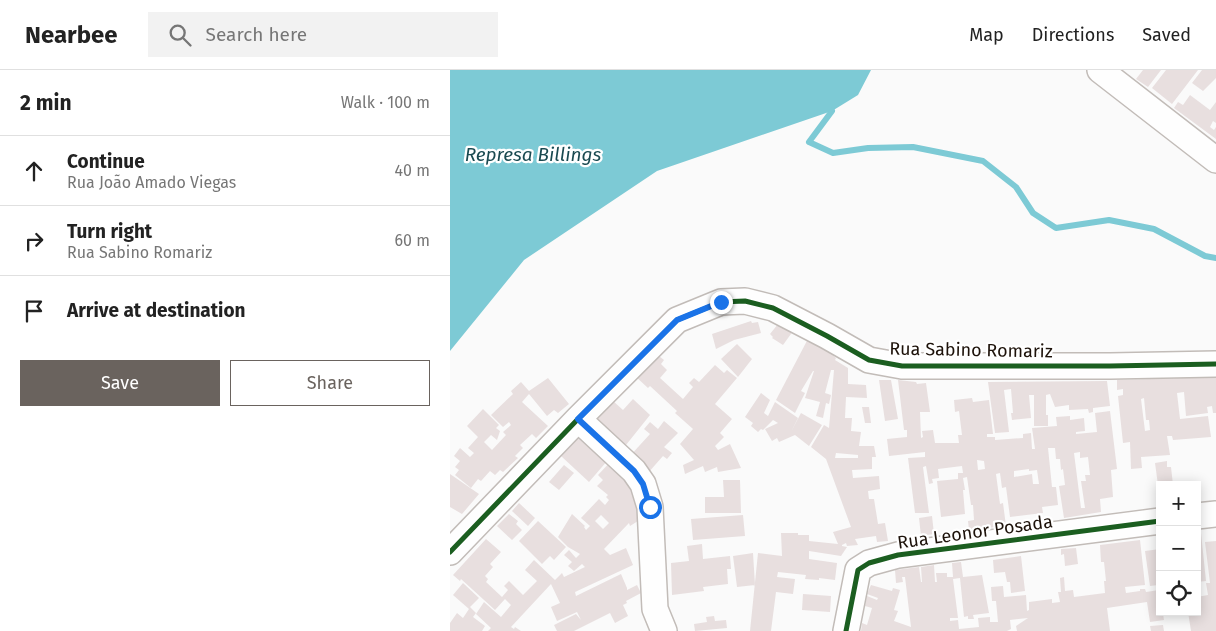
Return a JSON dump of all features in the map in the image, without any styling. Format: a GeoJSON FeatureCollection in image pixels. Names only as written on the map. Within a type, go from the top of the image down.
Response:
{"type":"FeatureCollection","features":[{"type":"Feature","properties":{"kind":"street"},"geometry":{"type":"LineString","coordinates":[[1100,70],[1216,160]]}},
{"type":"Feature","properties":{"kind":"street","name":"Rua Sabino Romariz"},"geometry":{"type":"LineString","coordinates":[[450,552],[578,419],[677,320],[721,302],[745,301],[773,308],[868,360],[902,366],[1216,364]]}},
{"type":"Feature","properties":{"kind":"street"},"geometry":{"type":"LineString","coordinates":[[578,419],[634,471],[643,484],[650,507],[655,609],[664,631]]}},
{"type":"Feature","properties":{"kind":"street"},"geometry":{"type":"LineString","coordinates":[[1201,516],[1216,514]]}},
{"type":"Feature","properties":{"kind":"street","name":"Rua Leonor Posada"},"geometry":{"type":"LineString","coordinates":[[846,631],[858,570],[869,563],[907,554],[1156,522]]}},
{"type":"Feature","properties":{"kind":"water","name":"Represa Billings"},"geometry":{"type":"Polygon","coordinates":[[[450,70],[871,70],[858,95],[832,111],[657,171],[524,260],[450,351],[450,70]]]}},
{"type":"Feature","properties":{"kind":"building"},"geometry":{"type":"Polygon","coordinates":[[[1143,70],[1161,70],[1148,87],[1136,79],[1143,70]]]}},
{"type":"Feature","properties":{"kind":"building"},"geometry":{"type":"Polygon","coordinates":[[[1166,70],[1198,70],[1172,104],[1152,88],[1166,70]]]}},
{"type":"Feature","properties":{"kind":"building"},"geometry":{"type":"Polygon","coordinates":[[[1202,70],[1216,70],[1216,78],[1203,91],[1192,83],[1202,70]]]}},
{"type":"Feature","properties":{"kind":"building"},"geometry":{"type":"Polygon","coordinates":[[[1190,95],[1210,110],[1216,102],[1216,123],[1213,121],[1210,127],[1214,130],[1216,127],[1216,139],[1174,108],[1178,102],[1183,105],[1190,95]]]}},
{"type":"Feature","properties":{"kind":"building"},"geometry":{"type":"Polygon","coordinates":[[[782,319],[796,327],[783,345],[772,338],[770,334],[782,319]]]}},
{"type":"Feature","properties":{"kind":"building"},"geometry":{"type":"Polygon","coordinates":[[[751,321],[752,323],[758,322],[761,333],[734,340],[716,349],[712,334],[751,321]]]}},
{"type":"Feature","properties":{"kind":"building"},"geometry":{"type":"Polygon","coordinates":[[[810,335],[836,358],[835,360],[848,368],[848,384],[866,385],[867,398],[846,397],[845,418],[852,418],[851,431],[861,432],[859,446],[874,446],[876,457],[872,457],[872,469],[852,470],[853,478],[879,476],[880,489],[868,491],[869,499],[874,499],[878,524],[885,523],[888,541],[877,542],[876,536],[855,539],[858,545],[847,546],[846,543],[842,545],[847,547],[841,556],[809,551],[809,559],[837,563],[835,580],[805,579],[806,575],[778,572],[777,577],[795,579],[793,594],[776,592],[771,631],[750,631],[758,553],[782,556],[781,533],[809,535],[809,541],[838,544],[833,532],[851,527],[826,459],[811,447],[824,425],[829,428],[834,370],[831,370],[825,393],[831,395],[829,404],[826,403],[823,418],[816,416],[820,402],[805,398],[814,371],[801,391],[805,393],[795,413],[776,400],[810,335]],[[836,453],[835,458],[858,458],[858,455],[836,453]]]}},
{"type":"Feature","properties":{"kind":"building"},"geometry":{"type":"Polygon","coordinates":[[[737,344],[752,359],[738,377],[721,359],[737,344]]]}},
{"type":"Feature","properties":{"kind":"building"},"geometry":{"type":"Polygon","coordinates":[[[659,356],[664,360],[661,364],[667,370],[660,378],[683,399],[693,387],[689,383],[694,378],[699,382],[715,365],[724,373],[727,370],[737,378],[715,404],[732,419],[720,433],[724,437],[715,446],[718,450],[730,444],[741,468],[718,472],[717,467],[705,472],[703,466],[685,474],[683,465],[694,460],[680,444],[693,429],[650,386],[648,388],[635,376],[659,356]]]}},
{"type":"Feature","properties":{"kind":"building"},"geometry":{"type":"Polygon","coordinates":[[[1216,377],[1216,413],[1213,413],[1212,406],[1207,407],[1208,413],[1186,416],[1184,392],[1177,393],[1180,419],[1208,416],[1211,437],[1173,440],[1172,436],[1167,436],[1170,455],[1141,457],[1142,468],[1131,469],[1130,442],[1123,443],[1118,396],[1123,395],[1123,389],[1117,390],[1117,380],[1216,377]],[[1144,398],[1141,399],[1145,431],[1150,430],[1149,420],[1146,420],[1144,398]]]}},
{"type":"Feature","properties":{"kind":"building"},"geometry":{"type":"Polygon","coordinates":[[[548,378],[569,404],[558,413],[554,410],[547,416],[529,394],[522,402],[548,426],[536,438],[532,434],[520,445],[523,448],[515,456],[518,458],[503,472],[500,470],[495,475],[490,471],[481,481],[478,479],[471,488],[455,475],[459,470],[455,467],[460,461],[454,456],[460,448],[470,457],[474,453],[468,448],[478,437],[467,426],[483,409],[499,425],[496,428],[500,431],[497,440],[491,435],[484,442],[492,450],[506,435],[503,432],[511,425],[509,422],[503,427],[491,415],[513,394],[511,391],[521,382],[529,391],[548,378]]]}},
{"type":"Feature","properties":{"kind":"building"},"geometry":{"type":"Polygon","coordinates":[[[879,380],[891,380],[898,419],[885,421],[879,380]]]}},
{"type":"Feature","properties":{"kind":"building"},"geometry":{"type":"Polygon","coordinates":[[[898,380],[916,382],[917,384],[926,383],[930,412],[920,412],[921,438],[923,437],[922,431],[933,430],[935,443],[959,443],[958,435],[962,435],[959,411],[955,412],[954,400],[972,398],[973,402],[989,400],[993,434],[987,434],[987,437],[995,437],[995,440],[1023,438],[1023,434],[1031,433],[1032,449],[1035,449],[1032,428],[1057,426],[1056,417],[1070,416],[1070,420],[1084,418],[1085,431],[1076,432],[1076,434],[1097,432],[1095,413],[1110,411],[1117,469],[1111,470],[1113,497],[1100,499],[1101,512],[1064,518],[1059,486],[1065,485],[1063,469],[1061,470],[1060,459],[1056,459],[1055,448],[1048,448],[1052,487],[1056,487],[1058,505],[1042,507],[1043,513],[1010,517],[1006,487],[1002,488],[1000,473],[996,474],[1000,504],[1003,503],[1006,526],[969,530],[968,521],[974,520],[967,477],[963,478],[965,514],[941,517],[937,481],[958,479],[958,473],[963,473],[962,466],[938,469],[939,478],[932,479],[933,483],[929,484],[926,466],[923,467],[929,513],[915,513],[908,458],[925,457],[925,452],[889,456],[887,439],[907,437],[907,430],[904,430],[898,380]],[[1080,452],[1074,453],[1081,508],[1085,508],[1081,481],[1086,481],[1085,475],[1090,475],[1088,457],[1080,458],[1080,452]],[[977,460],[978,470],[985,469],[984,461],[977,460]],[[1037,470],[1014,471],[1014,477],[1032,474],[1033,484],[1039,484],[1037,470]]]}},
{"type":"Feature","properties":{"kind":"building"},"geometry":{"type":"Polygon","coordinates":[[[1107,381],[1110,406],[1093,408],[1093,412],[1089,413],[1088,409],[1069,410],[1069,405],[1055,407],[1050,394],[1046,395],[1048,426],[1034,426],[1034,395],[1029,395],[1031,418],[1012,420],[1011,389],[1004,390],[1009,432],[995,433],[988,382],[1107,381]]]}},
{"type":"Feature","properties":{"kind":"building"},"geometry":{"type":"Polygon","coordinates":[[[761,393],[770,400],[764,413],[768,416],[775,402],[798,418],[791,432],[801,413],[822,425],[809,446],[795,435],[779,442],[777,438],[772,441],[765,429],[778,423],[773,420],[763,430],[761,429],[758,432],[751,426],[753,423],[745,417],[761,393]]]}},
{"type":"Feature","properties":{"kind":"building"},"geometry":{"type":"Polygon","coordinates":[[[633,399],[650,415],[622,450],[591,423],[612,400],[623,410],[633,399]]]}},
{"type":"Feature","properties":{"kind":"building"},"geometry":{"type":"Polygon","coordinates":[[[862,407],[869,407],[871,423],[865,423],[862,407]]]}},
{"type":"Feature","properties":{"kind":"building"},"geometry":{"type":"Polygon","coordinates":[[[664,421],[678,433],[664,447],[672,453],[667,459],[663,456],[648,473],[629,457],[650,434],[644,429],[650,422],[658,429],[664,421]]]}},
{"type":"Feature","properties":{"kind":"building"},"geometry":{"type":"Polygon","coordinates":[[[580,436],[608,460],[589,482],[561,456],[580,436]]]}},
{"type":"Feature","properties":{"kind":"building"},"geometry":{"type":"Polygon","coordinates":[[[613,459],[636,493],[638,521],[630,526],[629,523],[604,549],[610,555],[626,548],[633,565],[575,592],[576,596],[621,574],[627,590],[637,585],[641,593],[626,601],[627,603],[623,605],[628,616],[615,623],[610,613],[574,631],[557,631],[554,625],[576,614],[581,620],[577,612],[557,621],[551,607],[560,603],[551,584],[511,627],[521,631],[488,631],[491,628],[476,614],[484,602],[501,617],[511,605],[505,599],[495,610],[461,579],[460,581],[453,575],[486,539],[501,552],[490,564],[493,567],[485,576],[488,579],[486,582],[502,597],[508,590],[504,586],[509,581],[523,595],[537,581],[525,570],[534,560],[555,580],[562,573],[564,577],[585,567],[582,564],[574,571],[568,566],[572,562],[564,555],[569,550],[576,558],[580,554],[568,547],[558,537],[572,514],[585,526],[586,530],[590,526],[581,518],[599,499],[605,505],[609,500],[606,497],[608,495],[597,486],[603,480],[598,475],[613,459]],[[601,515],[595,521],[603,529],[609,523],[601,515]]]}},
{"type":"Feature","properties":{"kind":"building"},"geometry":{"type":"Polygon","coordinates":[[[1167,461],[1167,467],[1171,467],[1173,481],[1157,481],[1155,463],[1167,461]]]}},
{"type":"Feature","properties":{"kind":"building"},"geometry":{"type":"Polygon","coordinates":[[[564,465],[574,473],[559,490],[549,482],[564,465]]]}},
{"type":"Feature","properties":{"kind":"building"},"geometry":{"type":"Polygon","coordinates":[[[450,474],[479,494],[462,514],[450,507],[450,474]]]}},
{"type":"Feature","properties":{"kind":"building"},"geometry":{"type":"Polygon","coordinates":[[[723,480],[740,480],[741,513],[705,513],[705,497],[724,497],[723,480]]]}},
{"type":"Feature","properties":{"kind":"building"},"geometry":{"type":"Polygon","coordinates":[[[519,503],[535,518],[528,526],[512,511],[519,503]]]}},
{"type":"Feature","properties":{"kind":"building"},"geometry":{"type":"Polygon","coordinates":[[[509,514],[518,521],[516,524],[522,530],[512,540],[497,526],[509,514]]]}},
{"type":"Feature","properties":{"kind":"building"},"geometry":{"type":"Polygon","coordinates":[[[743,515],[745,536],[693,540],[691,519],[743,515]]]}},
{"type":"Feature","properties":{"kind":"building"},"geometry":{"type":"Polygon","coordinates":[[[932,516],[934,534],[921,536],[919,518],[932,516]]]}},
{"type":"Feature","properties":{"kind":"building"},"geometry":{"type":"Polygon","coordinates":[[[538,521],[566,547],[554,560],[550,556],[542,564],[519,541],[538,521]]]}},
{"type":"Feature","properties":{"kind":"building"},"geometry":{"type":"Polygon","coordinates":[[[1201,533],[1206,581],[1201,582],[1201,533]]]}},
{"type":"Feature","properties":{"kind":"building"},"geometry":{"type":"Polygon","coordinates":[[[1140,540],[1145,585],[1125,587],[1126,593],[1140,591],[1140,589],[1145,589],[1146,592],[1156,590],[1156,616],[1163,616],[1164,620],[1150,622],[1147,602],[1107,608],[1110,631],[1017,631],[1016,626],[1028,618],[1010,620],[1011,629],[1007,631],[861,631],[862,623],[867,625],[872,608],[865,606],[867,596],[877,600],[878,598],[867,594],[871,585],[892,591],[893,588],[900,590],[894,610],[898,611],[894,621],[911,627],[905,577],[902,577],[903,582],[896,583],[895,570],[919,567],[922,582],[921,567],[934,565],[935,582],[937,582],[936,573],[947,573],[947,577],[953,577],[952,563],[961,562],[963,577],[982,575],[989,613],[973,615],[974,619],[968,619],[968,616],[964,617],[960,578],[953,579],[958,618],[950,618],[950,621],[958,620],[959,629],[979,627],[978,618],[990,617],[990,622],[998,622],[996,601],[992,601],[991,587],[1003,586],[1004,597],[1026,595],[1027,611],[1029,610],[1029,602],[1052,599],[1052,603],[1060,602],[1058,592],[1061,592],[1060,578],[1064,577],[1065,591],[1073,590],[1074,597],[1105,593],[1104,581],[1106,581],[1104,562],[1101,562],[1100,545],[1140,540]]]}},
{"type":"Feature","properties":{"kind":"building"},"geometry":{"type":"Polygon","coordinates":[[[1216,541],[1216,631],[1191,631],[1189,616],[1201,616],[1201,596],[1208,595],[1206,583],[1210,583],[1205,542],[1216,541]]]}},
{"type":"Feature","properties":{"kind":"building"},"geometry":{"type":"Polygon","coordinates":[[[702,544],[703,559],[730,556],[731,569],[727,569],[728,584],[703,587],[704,591],[672,595],[671,563],[689,561],[687,546],[702,544]]]}},
{"type":"Feature","properties":{"kind":"building"},"geometry":{"type":"Polygon","coordinates":[[[1076,548],[1078,564],[1065,566],[1064,554],[1061,555],[1061,549],[1076,548]]]}},
{"type":"Feature","properties":{"kind":"building"},"geometry":{"type":"Polygon","coordinates":[[[1156,550],[1156,585],[1150,586],[1145,551],[1156,550]]]}},
{"type":"Feature","properties":{"kind":"building"},"geometry":{"type":"Polygon","coordinates":[[[753,553],[755,585],[737,587],[733,556],[753,553]]]}},
{"type":"Feature","properties":{"kind":"building"},"geometry":{"type":"Polygon","coordinates":[[[1021,556],[1025,591],[1011,593],[1010,582],[1007,582],[1005,572],[994,573],[993,560],[1021,556]]]}},
{"type":"Feature","properties":{"kind":"building"},"geometry":{"type":"Polygon","coordinates":[[[463,583],[479,598],[470,607],[476,613],[473,617],[485,626],[482,631],[450,631],[450,623],[457,613],[463,618],[469,609],[453,595],[463,583]]]}},
{"type":"Feature","properties":{"kind":"building"},"geometry":{"type":"Polygon","coordinates":[[[803,594],[831,596],[830,612],[802,610],[803,594]]]}},
{"type":"Feature","properties":{"kind":"building"},"geometry":{"type":"Polygon","coordinates":[[[714,616],[715,621],[726,620],[727,628],[695,631],[694,624],[707,622],[706,617],[714,616]]]}},
{"type":"Feature","properties":{"kind":"building"},"geometry":{"type":"Polygon","coordinates":[[[1163,625],[1164,631],[1151,631],[1150,626],[1163,625]]]}},
{"type":"Feature","properties":{"kind":"waterway"},"geometry":{"type":"LineString","coordinates":[[832,111],[809,142],[833,153],[868,148],[913,147],[983,161],[1016,187],[1033,213],[1056,228],[1109,220],[1154,229],[1205,256],[1216,258]]}},
{"type":"Feature","properties":{"kind":"cycle path"},"geometry":{"type":"LineString","coordinates":[[450,552],[578,419],[677,320],[721,302],[745,301],[773,308],[869,360],[902,366],[1216,364]]}},
{"type":"Feature","properties":{"kind":"cycle path"},"geometry":{"type":"LineString","coordinates":[[846,631],[858,570],[869,563],[898,555],[1156,522]]}},
{"type":"Feature","properties":{"kind":"route"},"geometry":{"type":"LineString","coordinates":[[650,507],[643,484],[634,471],[578,419],[677,320],[721,302]]}}]}
